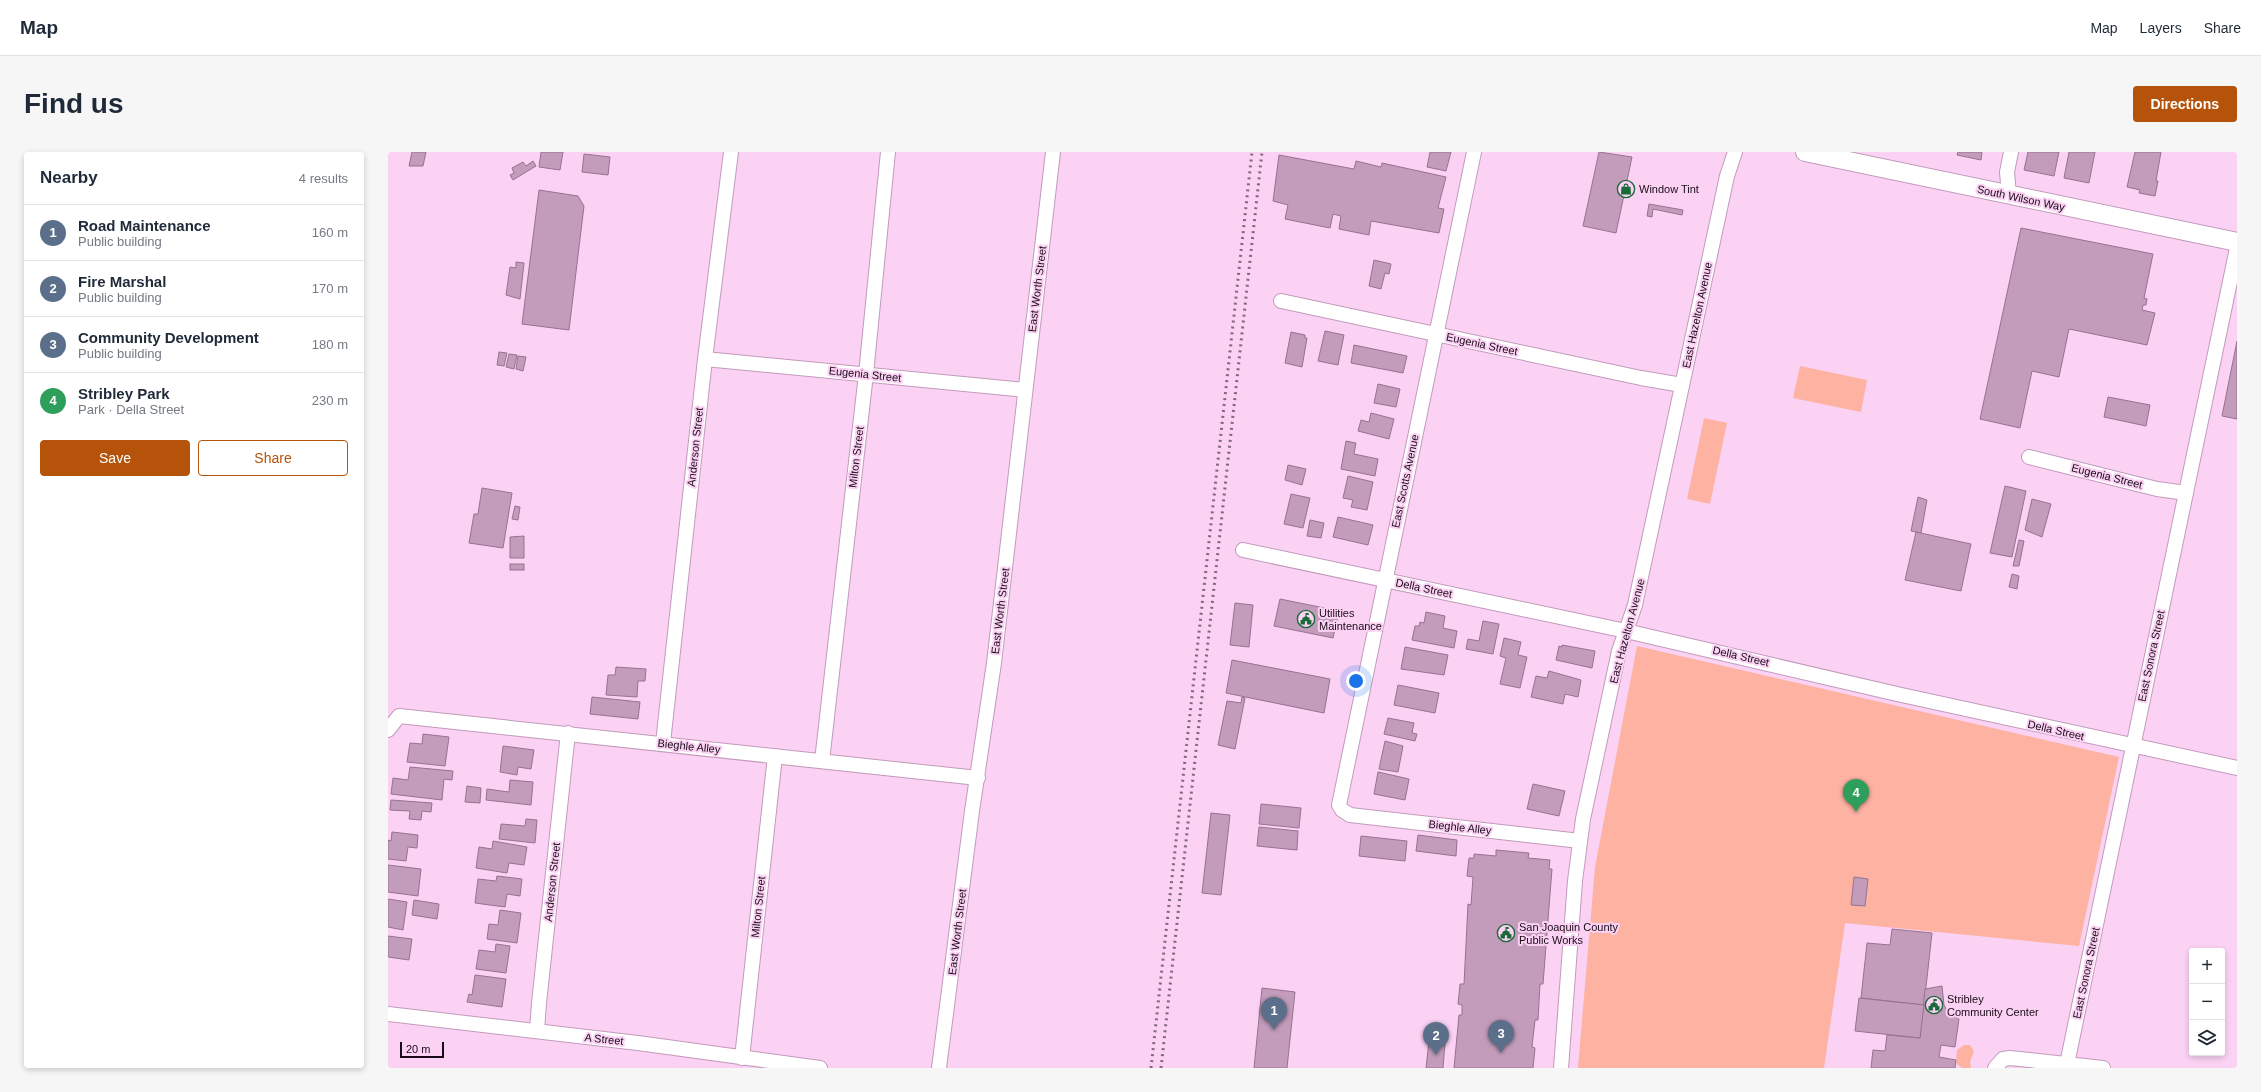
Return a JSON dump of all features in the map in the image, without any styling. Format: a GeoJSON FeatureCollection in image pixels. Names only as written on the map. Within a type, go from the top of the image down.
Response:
{"type":"FeatureCollection","features":[{"type":"Feature","properties":{"kind":"main road","name":"South Wilson Way"},"geometry":{"type":"LineString","coordinates":[[1805,152],[2237,242]]}},
{"type":"Feature","properties":{"kind":"street","name":"Anderson Street"},"geometry":{"type":"LineString","coordinates":[[663,743],[705,360],[731,152]]}},
{"type":"Feature","properties":{"kind":"street","name":"Milton Street"},"geometry":{"type":"LineString","coordinates":[[822,761],[866,374],[888,152]]}},
{"type":"Feature","properties":{"kind":"street","name":"East Worth Street"},"geometry":{"type":"LineString","coordinates":[[939,1068],[994,663],[1053,152]]}},
{"type":"Feature","properties":{"kind":"street","name":"East Scotts Avenue"},"geometry":{"type":"LineString","coordinates":[[1342,810],[1339,800],[1474,152]]}},
{"type":"Feature","properties":{"kind":"street","name":"East Hazelton Avenue"},"geometry":{"type":"LineString","coordinates":[[1561,1068],[1580,841],[1619,651],[1636,605],[1727,176],[1735,152]]}},
{"type":"Feature","properties":{"kind":"street"},"geometry":{"type":"LineString","coordinates":[[2009,195],[2007,172],[2011,152]]}},
{"type":"Feature","properties":{"kind":"street","name":"East Sonora Street"},"geometry":{"type":"LineString","coordinates":[[2067,1064],[2132,746],[2237,248]]}},
{"type":"Feature","properties":{"kind":"street","name":"Eugenia Street"},"geometry":{"type":"LineString","coordinates":[[1281,301],[1641,378],[1682,384]]}},
{"type":"Feature","properties":{"kind":"street","name":"Eugenia Street"},"geometry":{"type":"LineString","coordinates":[[705,360],[1025,390]]}},
{"type":"Feature","properties":{"kind":"street","name":"Eugenia Street"},"geometry":{"type":"LineString","coordinates":[[2029,457],[2158,489],[2186,493]]}},
{"type":"Feature","properties":{"kind":"street","name":"Della Street"},"geometry":{"type":"LineString","coordinates":[[1243,550],[1626,631],[1898,694],[2237,768]]}},
{"type":"Feature","properties":{"kind":"street","name":"Bieghle Alley"},"geometry":{"type":"LineString","coordinates":[[388,730],[399,716],[663,743],[978,778]]}},
{"type":"Feature","properties":{"kind":"street","name":"Anderson Street"},"geometry":{"type":"LineString","coordinates":[[537,1031],[568,733]]}},
{"type":"Feature","properties":{"kind":"street","name":"Milton Street"},"geometry":{"type":"LineString","coordinates":[[742,1058],[775,756]]}},
{"type":"Feature","properties":{"kind":"street","name":"Bieghle Alley"},"geometry":{"type":"LineString","coordinates":[[1342,810],[1350,815],[1580,841]]}},
{"type":"Feature","properties":{"kind":"street","name":"A Street"},"geometry":{"type":"LineString","coordinates":[[388,1014],[638,1042],[820,1068]]}},
{"type":"Feature","properties":{"kind":"street"},"geometry":{"type":"LineString","coordinates":[[1996,1066],[2003,1059],[2010,1058],[2103,1068]]}},
{"type":"Feature","properties":{"kind":"shaded area"},"geometry":{"type":"Polygon","coordinates":[[[1800,366],[1867,380],[1861,412],[1793,398],[1800,366]]]}},
{"type":"Feature","properties":{"kind":"shaded area"},"geometry":{"type":"Polygon","coordinates":[[[1704,418],[1727,423],[1710,504],[1687,499],[1704,418]]]}},
{"type":"Feature","properties":{"kind":"shaded area"},"geometry":{"type":"Polygon","coordinates":[[[1637,646],[2119,757],[2079,946],[1845,923],[1824,1068],[1578,1068],[1595,867],[1637,646]]]}},
{"type":"Feature","properties":{"kind":"shaded area"},"geometry":{"type":"Polygon","coordinates":[[[1964,1045],[1970,1045],[1974,1051],[1970,1062],[1971,1068],[1962,1068],[1956,1063],[1957,1050],[1964,1045]]]}},
{"type":"Feature","properties":{"kind":"building"},"geometry":{"type":"Polygon","coordinates":[[[412,152],[426,152],[423,166],[409,166],[412,152]]]}},
{"type":"Feature","properties":{"kind":"building"},"geometry":{"type":"Polygon","coordinates":[[[541,152],[563,152],[560,170],[539,167],[541,152]]]}},
{"type":"Feature","properties":{"kind":"building"},"geometry":{"type":"Polygon","coordinates":[[[1430,152],[1451,152],[1446,171],[1427,167],[1430,152]]]}},
{"type":"Feature","properties":{"kind":"building"},"geometry":{"type":"Polygon","coordinates":[[[1599,152],[1632,157],[1616,233],[1583,226],[1599,152]]]}},
{"type":"Feature","properties":{"kind":"building"},"geometry":{"type":"Polygon","coordinates":[[[1958,152],[1982,152],[1981,160],[1957,155],[1958,152]]]}},
{"type":"Feature","properties":{"kind":"building"},"geometry":{"type":"Polygon","coordinates":[[[2028,152],[2059,152],[2054,176],[2024,170],[2028,152]]]}},
{"type":"Feature","properties":{"kind":"building"},"geometry":{"type":"Polygon","coordinates":[[[2069,152],[2095,152],[2089,183],[2064,178],[2069,152]]]}},
{"type":"Feature","properties":{"kind":"building"},"geometry":{"type":"Polygon","coordinates":[[[2135,152],[2161,152],[2155,196],[2139,193],[2140,190],[2127,187],[2135,152]]]}},
{"type":"Feature","properties":{"kind":"building"},"geometry":{"type":"Polygon","coordinates":[[[584,154],[610,157],[608,175],[582,172],[584,154]]]}},
{"type":"Feature","properties":{"kind":"building"},"geometry":{"type":"Polygon","coordinates":[[[1279,155],[1354,169],[1356,161],[1381,167],[1382,163],[1446,177],[1438,208],[1444,209],[1439,233],[1371,221],[1369,235],[1339,229],[1341,216],[1333,214],[1330,228],[1285,219],[1288,205],[1273,201],[1279,155]]]}},
{"type":"Feature","properties":{"kind":"building"},"geometry":{"type":"Polygon","coordinates":[[[533,161],[536,166],[513,180],[510,175],[514,173],[512,168],[523,162],[526,166],[533,161]]]}},
{"type":"Feature","properties":{"kind":"building"},"geometry":{"type":"Polygon","coordinates":[[[539,190],[578,196],[584,206],[569,330],[522,324],[539,190]]]}},
{"type":"Feature","properties":{"kind":"building"},"geometry":{"type":"Polygon","coordinates":[[[1649,204],[1683,210],[1682,215],[1653,209],[1652,217],[1647,216],[1649,204]]]}},
{"type":"Feature","properties":{"kind":"building"},"geometry":{"type":"Polygon","coordinates":[[[2021,228],[2153,254],[2144,298],[2147,299],[2146,305],[2143,305],[2142,310],[2155,313],[2147,345],[2069,329],[2059,377],[2032,371],[2020,428],[1980,419],[2021,228]]]}},
{"type":"Feature","properties":{"kind":"building"},"geometry":{"type":"Polygon","coordinates":[[[1374,260],[1391,264],[1389,274],[1385,273],[1381,289],[1369,286],[1374,260]]]}},
{"type":"Feature","properties":{"kind":"building"},"geometry":{"type":"Polygon","coordinates":[[[516,262],[524,263],[520,299],[506,295],[510,267],[516,268],[516,262]]]}},
{"type":"Feature","properties":{"kind":"building"},"geometry":{"type":"Polygon","coordinates":[[[1325,331],[1344,335],[1338,365],[1318,361],[1325,331]]]}},
{"type":"Feature","properties":{"kind":"building"},"geometry":{"type":"Polygon","coordinates":[[[1291,332],[1305,335],[1305,338],[1307,338],[1302,367],[1285,363],[1291,332]]]}},
{"type":"Feature","properties":{"kind":"building"},"geometry":{"type":"Polygon","coordinates":[[[2237,341],[2237,419],[2222,416],[2237,341]]]}},
{"type":"Feature","properties":{"kind":"building"},"geometry":{"type":"Polygon","coordinates":[[[1354,345],[1407,356],[1403,373],[1351,363],[1354,345]]]}},
{"type":"Feature","properties":{"kind":"building"},"geometry":{"type":"Polygon","coordinates":[[[499,352],[507,353],[504,366],[497,365],[499,352]]]}},
{"type":"Feature","properties":{"kind":"building"},"geometry":{"type":"Polygon","coordinates":[[[509,354],[517,355],[514,369],[506,367],[509,354]]]}},
{"type":"Feature","properties":{"kind":"building"},"geometry":{"type":"Polygon","coordinates":[[[518,356],[526,357],[523,371],[516,369],[518,356]]]}},
{"type":"Feature","properties":{"kind":"building"},"geometry":{"type":"Polygon","coordinates":[[[1378,384],[1400,389],[1396,407],[1374,403],[1378,384]]]}},
{"type":"Feature","properties":{"kind":"building"},"geometry":{"type":"Polygon","coordinates":[[[2108,397],[2150,405],[2146,426],[2104,417],[2108,397]]]}},
{"type":"Feature","properties":{"kind":"building"},"geometry":{"type":"Polygon","coordinates":[[[1371,413],[1394,419],[1389,439],[1358,431],[1361,420],[1369,422],[1371,413]]]}},
{"type":"Feature","properties":{"kind":"building"},"geometry":{"type":"Polygon","coordinates":[[[1346,441],[1356,443],[1354,454],[1378,459],[1375,476],[1341,469],[1346,441]]]}},
{"type":"Feature","properties":{"kind":"building"},"geometry":{"type":"Polygon","coordinates":[[[1288,465],[1306,469],[1302,485],[1285,480],[1288,465]]]}},
{"type":"Feature","properties":{"kind":"building"},"geometry":{"type":"Polygon","coordinates":[[[1348,476],[1373,482],[1367,510],[1351,507],[1353,500],[1343,498],[1348,476]]]}},
{"type":"Feature","properties":{"kind":"building"},"geometry":{"type":"Polygon","coordinates":[[[2005,486],[2026,491],[2012,557],[1990,553],[2005,486]]]}},
{"type":"Feature","properties":{"kind":"building"},"geometry":{"type":"Polygon","coordinates":[[[482,488],[512,493],[503,548],[469,543],[474,514],[478,514],[482,488]]]}},
{"type":"Feature","properties":{"kind":"building"},"geometry":{"type":"Polygon","coordinates":[[[1291,494],[1310,498],[1303,528],[1284,524],[1291,494]]]}},
{"type":"Feature","properties":{"kind":"building"},"geometry":{"type":"Polygon","coordinates":[[[1918,497],[1927,500],[1921,533],[1911,531],[1918,497]]]}},
{"type":"Feature","properties":{"kind":"building"},"geometry":{"type":"Polygon","coordinates":[[[2032,499],[2051,504],[2042,537],[2025,530],[2032,499]]]}},
{"type":"Feature","properties":{"kind":"building"},"geometry":{"type":"Polygon","coordinates":[[[515,506],[520,507],[518,520],[512,519],[515,506]]]}},
{"type":"Feature","properties":{"kind":"building"},"geometry":{"type":"Polygon","coordinates":[[[1338,517],[1373,525],[1368,545],[1333,537],[1338,517]]]}},
{"type":"Feature","properties":{"kind":"building"},"geometry":{"type":"Polygon","coordinates":[[[1310,520],[1324,523],[1321,538],[1307,536],[1310,520]]]}},
{"type":"Feature","properties":{"kind":"building"},"geometry":{"type":"Polygon","coordinates":[[[1916,532],[1971,544],[1961,591],[1905,580],[1916,532]]]}},
{"type":"Feature","properties":{"kind":"building"},"geometry":{"type":"Polygon","coordinates":[[[524,536],[524,558],[510,558],[510,537],[524,536]]]}},
{"type":"Feature","properties":{"kind":"building"},"geometry":{"type":"Polygon","coordinates":[[[2019,540],[2024,541],[2019,566],[2013,566],[2019,540]]]}},
{"type":"Feature","properties":{"kind":"building"},"geometry":{"type":"Polygon","coordinates":[[[510,564],[524,564],[524,570],[510,570],[510,564]]]}},
{"type":"Feature","properties":{"kind":"building"},"geometry":{"type":"Polygon","coordinates":[[[2012,574],[2019,576],[2017,589],[2009,587],[2012,574]]]}},
{"type":"Feature","properties":{"kind":"building","name":"Utilities Maintenance"},"geometry":{"type":"Polygon","coordinates":[[[1280,599],[1339,611],[1333,638],[1274,626],[1280,599]]]}},
{"type":"Feature","properties":{"kind":"building"},"geometry":{"type":"Polygon","coordinates":[[[1235,603],[1253,605],[1249,647],[1230,645],[1235,603]]]}},
{"type":"Feature","properties":{"kind":"building"},"geometry":{"type":"Polygon","coordinates":[[[1426,612],[1445,616],[1443,628],[1457,631],[1454,648],[1412,640],[1415,626],[1419,626],[1420,622],[1424,623],[1426,612]]]}},
{"type":"Feature","properties":{"kind":"building"},"geometry":{"type":"Polygon","coordinates":[[[1483,621],[1499,624],[1493,654],[1466,649],[1468,639],[1479,641],[1483,621]]]}},
{"type":"Feature","properties":{"kind":"building"},"geometry":{"type":"Polygon","coordinates":[[[1504,638],[1521,642],[1518,655],[1527,657],[1520,688],[1500,684],[1506,658],[1500,656],[1504,638]]]}},
{"type":"Feature","properties":{"kind":"building"},"geometry":{"type":"Polygon","coordinates":[[[1562,645],[1595,651],[1592,668],[1556,660],[1559,646],[1562,647],[1562,645]]]}},
{"type":"Feature","properties":{"kind":"building"},"geometry":{"type":"Polygon","coordinates":[[[1405,647],[1448,655],[1444,675],[1401,669],[1405,647]]]}},
{"type":"Feature","properties":{"kind":"building"},"geometry":{"type":"Polygon","coordinates":[[[1232,660],[1330,679],[1324,713],[1226,693],[1232,660]]]}},
{"type":"Feature","properties":{"kind":"building"},"geometry":{"type":"Polygon","coordinates":[[[616,667],[646,669],[645,681],[638,681],[637,697],[606,695],[608,675],[615,675],[616,667]]]}},
{"type":"Feature","properties":{"kind":"building"},"geometry":{"type":"Polygon","coordinates":[[[1549,671],[1581,680],[1578,697],[1565,694],[1563,704],[1531,697],[1536,676],[1547,678],[1549,671]]]}},
{"type":"Feature","properties":{"kind":"building"},"geometry":{"type":"Polygon","coordinates":[[[1398,685],[1439,693],[1435,713],[1394,705],[1398,685]]]}},
{"type":"Feature","properties":{"kind":"building"},"geometry":{"type":"Polygon","coordinates":[[[592,697],[640,702],[638,719],[590,714],[592,697]]]}},
{"type":"Feature","properties":{"kind":"building"},"geometry":{"type":"Polygon","coordinates":[[[1242,697],[1245,698],[1235,749],[1218,745],[1227,701],[1241,703],[1242,697]]]}},
{"type":"Feature","properties":{"kind":"building"},"geometry":{"type":"Polygon","coordinates":[[[1388,718],[1414,723],[1412,733],[1417,734],[1415,741],[1384,734],[1388,718]]]}},
{"type":"Feature","properties":{"kind":"building"},"geometry":{"type":"Polygon","coordinates":[[[423,734],[449,737],[445,766],[407,762],[410,743],[422,744],[423,734]]]}},
{"type":"Feature","properties":{"kind":"building"},"geometry":{"type":"Polygon","coordinates":[[[1385,741],[1403,746],[1398,772],[1379,769],[1385,741]]]}},
{"type":"Feature","properties":{"kind":"building"},"geometry":{"type":"Polygon","coordinates":[[[503,746],[534,750],[531,769],[518,767],[517,775],[500,772],[503,746]]]}},
{"type":"Feature","properties":{"kind":"building"},"geometry":{"type":"Polygon","coordinates":[[[410,767],[453,771],[452,780],[444,779],[442,800],[391,794],[393,778],[408,780],[410,767]]]}},
{"type":"Feature","properties":{"kind":"building"},"geometry":{"type":"Polygon","coordinates":[[[1378,772],[1409,779],[1405,800],[1374,794],[1378,772]]]}},
{"type":"Feature","properties":{"kind":"building"},"geometry":{"type":"Polygon","coordinates":[[[510,780],[533,782],[531,805],[486,800],[487,789],[509,792],[510,780]]]}},
{"type":"Feature","properties":{"kind":"building"},"geometry":{"type":"Polygon","coordinates":[[[1533,784],[1565,791],[1559,816],[1527,809],[1533,784]]]}},
{"type":"Feature","properties":{"kind":"building"},"geometry":{"type":"Polygon","coordinates":[[[467,786],[481,788],[480,803],[465,802],[467,786]]]}},
{"type":"Feature","properties":{"kind":"building"},"geometry":{"type":"Polygon","coordinates":[[[391,800],[432,803],[431,812],[422,811],[421,820],[409,819],[410,811],[390,810],[391,800]]]}},
{"type":"Feature","properties":{"kind":"building"},"geometry":{"type":"Polygon","coordinates":[[[1261,804],[1301,808],[1299,828],[1259,824],[1261,804]]]}},
{"type":"Feature","properties":{"kind":"building"},"geometry":{"type":"Polygon","coordinates":[[[1211,813],[1230,815],[1221,895],[1202,893],[1211,813]]]}},
{"type":"Feature","properties":{"kind":"building"},"geometry":{"type":"Polygon","coordinates":[[[526,819],[537,820],[535,843],[499,839],[501,824],[525,826],[526,819]]]}},
{"type":"Feature","properties":{"kind":"building"},"geometry":{"type":"Polygon","coordinates":[[[1259,827],[1298,831],[1297,850],[1257,846],[1259,827]]]}},
{"type":"Feature","properties":{"kind":"building"},"geometry":{"type":"Polygon","coordinates":[[[392,832],[418,835],[417,848],[408,847],[406,861],[388,859],[388,840],[391,841],[392,832]]]}},
{"type":"Feature","properties":{"kind":"building"},"geometry":{"type":"Polygon","coordinates":[[[1418,835],[1457,840],[1456,856],[1416,851],[1418,835]]]}},
{"type":"Feature","properties":{"kind":"building"},"geometry":{"type":"Polygon","coordinates":[[[1361,836],[1407,841],[1405,861],[1359,856],[1361,836]]]}},
{"type":"Feature","properties":{"kind":"building"},"geometry":{"type":"Polygon","coordinates":[[[493,841],[527,847],[524,865],[509,863],[507,873],[476,868],[479,847],[492,849],[493,841]]]}},
{"type":"Feature","properties":{"kind":"building","name":"San Joaquin County Public Works"},"geometry":{"type":"Polygon","coordinates":[[[1496,850],[1529,853],[1528,858],[1550,860],[1549,869],[1552,869],[1543,984],[1540,984],[1538,1020],[1535,1020],[1532,1047],[1535,1048],[1533,1068],[1454,1068],[1459,1015],[1462,1015],[1462,1005],[1458,1004],[1460,984],[1464,984],[1468,904],[1471,905],[1473,877],[1467,876],[1469,858],[1474,858],[1474,854],[1496,856],[1496,850]]]}},
{"type":"Feature","properties":{"kind":"building"},"geometry":{"type":"Polygon","coordinates":[[[388,865],[421,869],[418,896],[388,892],[388,865]]]}},
{"type":"Feature","properties":{"kind":"building"},"geometry":{"type":"Polygon","coordinates":[[[497,876],[522,879],[520,896],[507,894],[505,907],[475,903],[478,879],[496,881],[497,876]]]}},
{"type":"Feature","properties":{"kind":"building"},"geometry":{"type":"Polygon","coordinates":[[[1854,877],[1868,879],[1865,906],[1851,905],[1854,877]]]}},
{"type":"Feature","properties":{"kind":"building"},"geometry":{"type":"Polygon","coordinates":[[[388,899],[407,902],[403,930],[388,927],[388,899]]]}},
{"type":"Feature","properties":{"kind":"building"},"geometry":{"type":"Polygon","coordinates":[[[414,900],[439,904],[437,919],[412,915],[414,900]]]}},
{"type":"Feature","properties":{"kind":"building"},"geometry":{"type":"Polygon","coordinates":[[[500,910],[521,913],[517,943],[487,939],[489,924],[498,925],[500,910]]]}},
{"type":"Feature","properties":{"kind":"building"},"geometry":{"type":"Polygon","coordinates":[[[1892,929],[1932,933],[1924,1005],[1861,998],[1867,943],[1890,945],[1892,929]]]}},
{"type":"Feature","properties":{"kind":"building"},"geometry":{"type":"Polygon","coordinates":[[[388,936],[412,939],[409,960],[388,957],[388,936]]]}},
{"type":"Feature","properties":{"kind":"building"},"geometry":{"type":"Polygon","coordinates":[[[496,944],[510,946],[506,973],[476,969],[479,950],[495,952],[496,944]]]}},
{"type":"Feature","properties":{"kind":"building"},"geometry":{"type":"Polygon","coordinates":[[[475,975],[506,979],[502,1007],[467,1002],[469,994],[472,995],[475,975]]]}},
{"type":"Feature","properties":{"kind":"building"},"geometry":{"type":"Polygon","coordinates":[[[1942,986],[1944,1005],[1948,1012],[1959,1019],[1955,1047],[1941,1045],[1939,1057],[1956,1060],[1955,1068],[1871,1068],[1873,1050],[1885,1051],[1887,1035],[1920,1038],[1925,989],[1942,986]]]}},
{"type":"Feature","properties":{"kind":"building"},"geometry":{"type":"Polygon","coordinates":[[[1262,988],[1295,992],[1287,1068],[1254,1068],[1262,988]]]}},
{"type":"Feature","properties":{"kind":"building"},"geometry":{"type":"Polygon","coordinates":[[[1859,998],[1924,1005],[1920,1038],[1855,1031],[1859,998]]]}},
{"type":"Feature","properties":{"kind":"building"},"geometry":{"type":"Polygon","coordinates":[[[1429,1041],[1445,1043],[1443,1068],[1426,1068],[1429,1041]]]}},
{"type":"Feature","properties":{"kind":"railway"},"geometry":{"type":"LineString","coordinates":[[1151,1068],[1252,152]]}},
{"type":"Feature","properties":{"kind":"railway"},"geometry":{"type":"LineString","coordinates":[[1161,1068],[1262,152]]}},
{"type":"Feature","properties":{"kind":"place","name":"Window Tint"},"geometry":{"type":"Point","coordinates":[1626,189]}},
{"type":"Feature","properties":{"kind":"place","name":"Utilities Maintenance"},"geometry":{"type":"Point","coordinates":[1306,619]}},
{"type":"Feature","properties":{"kind":"place","name":"Stribley Park"},"geometry":{"type":"Point","coordinates":[1856,812]}},
{"type":"Feature","properties":{"kind":"place","name":"San Joaquin County Public Works"},"geometry":{"type":"Point","coordinates":[1506,933]}},
{"type":"Feature","properties":{"kind":"place","name":"Stribley Community Center"},"geometry":{"type":"Point","coordinates":[1934,1005]}},
{"type":"Feature","properties":{"kind":"place","name":"Road Maintenance"},"geometry":{"type":"Point","coordinates":[1274,1030]}},
{"type":"Feature","properties":{"kind":"place","name":"Community Development"},"geometry":{"type":"Point","coordinates":[1501,1053]}},
{"type":"Feature","properties":{"kind":"place","name":"Fire Marshal"},"geometry":{"type":"Point","coordinates":[1436,1055]}}]}
